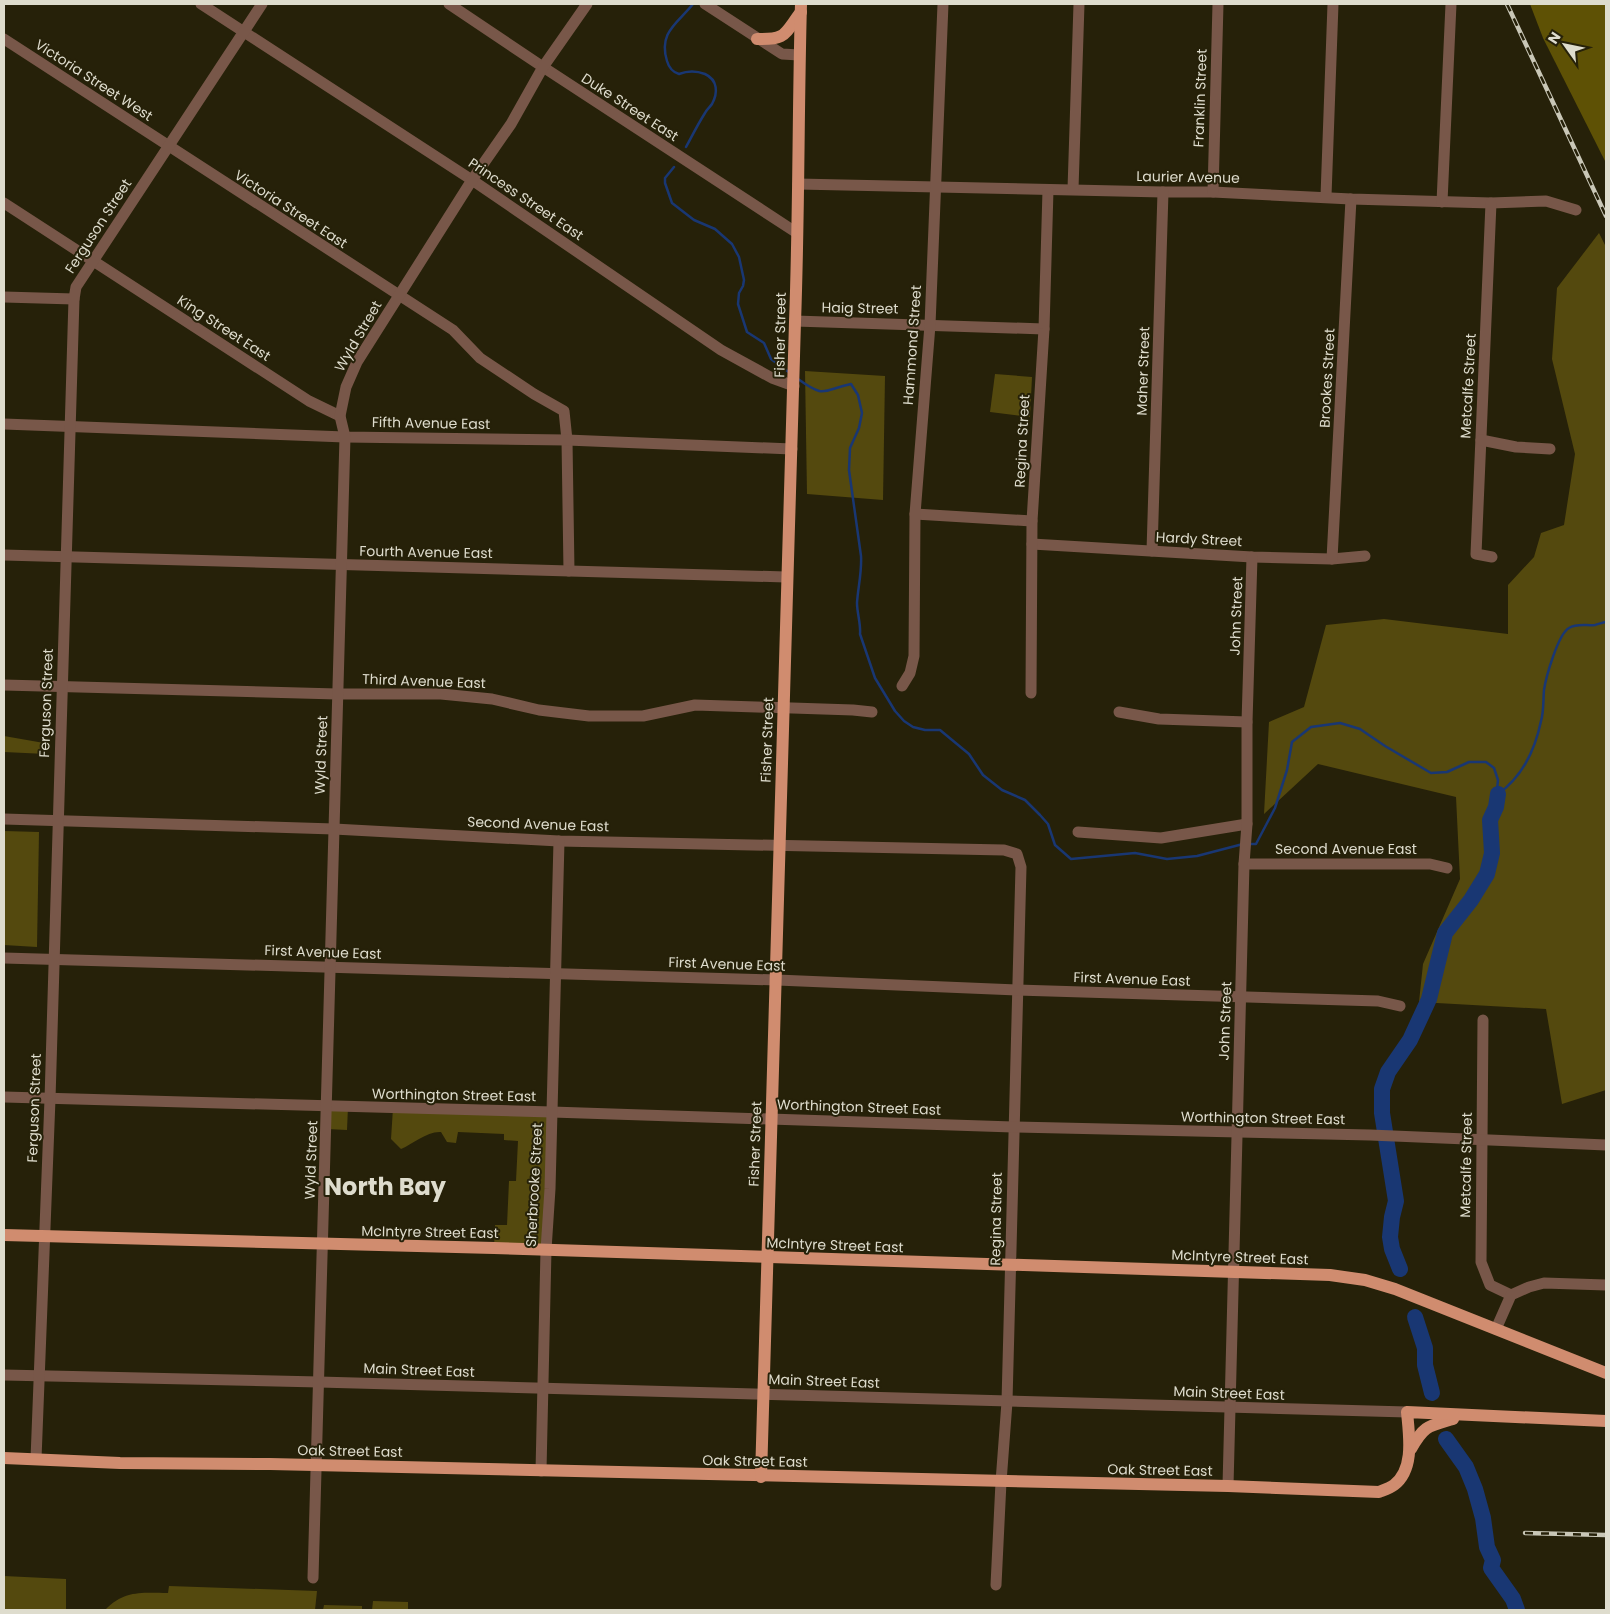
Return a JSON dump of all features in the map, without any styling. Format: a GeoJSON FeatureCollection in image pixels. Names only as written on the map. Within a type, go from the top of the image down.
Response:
{"type":"FeatureCollection","features":[{"type":"Feature","properties":{"kind":"main road"},"geometry":{"type":"LineString","coordinates":[[757,39],[774,40],[783,36],[801,8]]}},
{"type":"Feature","properties":{"kind":"main road","name":"Fisher Street"},"geometry":{"type":"LineString","coordinates":[[761,1476],[777,980],[786,578],[794,382],[801,8]]}},
{"type":"Feature","properties":{"kind":"main road","name":"McIntyre Street East"},"geometry":{"type":"LineString","coordinates":[[4,1235],[1330,1275],[1366,1280],[1395,1289],[1606,1373]]}},
{"type":"Feature","properties":{"kind":"main road","name":"Oak Street East"},"geometry":{"type":"LineString","coordinates":[[4,1458],[1228,1486],[1379,1492],[1394,1486],[1406,1471],[1410,1442],[1407,1412]]}},
{"type":"Feature","properties":{"kind":"main road","name":"Main Street East"},"geometry":{"type":"LineString","coordinates":[[1407,1412],[1606,1421]]}},
{"type":"Feature","properties":{"kind":"main road"},"geometry":{"type":"LineString","coordinates":[[1408,1454],[1418,1435],[1426,1427],[1463,1416]]}},
{"type":"Feature","properties":{"kind":"street","name":"Princess Street East"},"geometry":{"type":"LineString","coordinates":[[201,4],[472,180],[721,350],[772,378],[794,382]]}},
{"type":"Feature","properties":{"kind":"street","name":"Ferguson Street"},"geometry":{"type":"LineString","coordinates":[[36,1459],[50,1099],[74,299],[76,288],[167,146],[262,4]]}},
{"type":"Feature","properties":{"kind":"street","name":"Duke Street East"},"geometry":{"type":"LineString","coordinates":[[449,4],[797,234]]}},
{"type":"Feature","properties":{"kind":"street","name":"Wyld Street"},"geometry":{"type":"LineString","coordinates":[[313,1578],[328,1106],[329,968],[345,437],[340,416],[346,387],[357,362],[472,180],[510,124],[542,67],[587,4]]}},
{"type":"Feature","properties":{"kind":"street"},"geometry":{"type":"LineString","coordinates":[[706,4],[782,54],[800,55]]}},
{"type":"Feature","properties":{"kind":"street","name":"Hammond Street"},"geometry":{"type":"LineString","coordinates":[[902,686],[910,673],[914,656],[915,514],[930,325],[943,4]]}},
{"type":"Feature","properties":{"kind":"street"},"geometry":{"type":"LineString","coordinates":[[1074,189],[1079,4]]}},
{"type":"Feature","properties":{"kind":"street","name":"Franklin Street"},"geometry":{"type":"LineString","coordinates":[[1213,192],[1218,4]]}},
{"type":"Feature","properties":{"kind":"street"},"geometry":{"type":"LineString","coordinates":[[1326,196],[1333,4]]}},
{"type":"Feature","properties":{"kind":"street"},"geometry":{"type":"LineString","coordinates":[[1442,202],[1451,4]]}},
{"type":"Feature","properties":{"kind":"street","name":"Victoria Street West"},"geometry":{"type":"LineString","coordinates":[[4,39],[167,146]]}},
{"type":"Feature","properties":{"kind":"street","name":"Victoria Street East"},"geometry":{"type":"LineString","coordinates":[[167,146],[453,330],[480,358],[534,394],[564,410],[567,440]]}},
{"type":"Feature","properties":{"kind":"street","name":"Laurier Avenue"},"geometry":{"type":"LineString","coordinates":[[798,184],[1213,192],[1442,202],[1546,201],[1576,210]]}},
{"type":"Feature","properties":{"kind":"street","name":"Regina Street"},"geometry":{"type":"LineString","coordinates":[[1031,694],[1032,521],[1044,329],[1048,190]]}},
{"type":"Feature","properties":{"kind":"street","name":"Maher Street"},"geometry":{"type":"LineString","coordinates":[[1152,551],[1163,192]]}},
{"type":"Feature","properties":{"kind":"street","name":"Brookes Street"},"geometry":{"type":"LineString","coordinates":[[1332,559],[1351,199]]}},
{"type":"Feature","properties":{"kind":"street","name":"King Street East"},"geometry":{"type":"LineString","coordinates":[[4,203],[309,401],[340,416]]}},
{"type":"Feature","properties":{"kind":"street","name":"Metcalfe Street"},"geometry":{"type":"LineString","coordinates":[[1491,203],[1476,554],[1492,557]]}},
{"type":"Feature","properties":{"kind":"street"},"geometry":{"type":"LineString","coordinates":[[4,297],[74,299]]}},
{"type":"Feature","properties":{"kind":"street","name":"Haig Street"},"geometry":{"type":"LineString","coordinates":[[795,321],[1044,329]]}},
{"type":"Feature","properties":{"kind":"street","name":"Fifth Avenue East"},"geometry":{"type":"LineString","coordinates":[[4,424],[345,437],[567,440],[792,449]]}},
{"type":"Feature","properties":{"kind":"street"},"geometry":{"type":"LineString","coordinates":[[567,440],[569,571]]}},
{"type":"Feature","properties":{"kind":"street"},"geometry":{"type":"LineString","coordinates":[[1481,440],[1516,447],[1550,449]]}},
{"type":"Feature","properties":{"kind":"street"},"geometry":{"type":"LineString","coordinates":[[915,514],[1032,521]]}},
{"type":"Feature","properties":{"kind":"street","name":"Hardy Street"},"geometry":{"type":"LineString","coordinates":[[1032,544],[1252,557],[1332,559],[1365,556]]}},
{"type":"Feature","properties":{"kind":"street","name":"Fourth Avenue East"},"geometry":{"type":"LineString","coordinates":[[4,555],[786,578]]}},
{"type":"Feature","properties":{"kind":"street","name":"John Street"},"geometry":{"type":"LineString","coordinates":[[1228,1486],[1244,862],[1247,824],[1247,722],[1252,557]]}},
{"type":"Feature","properties":{"kind":"street","name":"Third Avenue East"},"geometry":{"type":"LineString","coordinates":[[4,684],[337,694],[441,694],[492,699],[539,710],[589,716],[643,716],[696,705],[872,712]]}},
{"type":"Feature","properties":{"kind":"street"},"geometry":{"type":"LineString","coordinates":[[1120,712],[1159,719],[1247,722]]}},
{"type":"Feature","properties":{"kind":"street","name":"Second Avenue East"},"geometry":{"type":"LineString","coordinates":[[4,819],[334,829],[559,841],[1004,850],[1017,854]]}},
{"type":"Feature","properties":{"kind":"street"},"geometry":{"type":"LineString","coordinates":[[1078,832],[1161,838],[1247,824]]}},
{"type":"Feature","properties":{"kind":"street","name":"Sherbrooke Street"},"geometry":{"type":"LineString","coordinates":[[541,1470],[559,841]]}},
{"type":"Feature","properties":{"kind":"street","name":"Regina Street"},"geometry":{"type":"LineString","coordinates":[[996,1585],[1007,1402],[1021,866],[1017,854]]}},
{"type":"Feature","properties":{"kind":"street","name":"Second Avenue East"},"geometry":{"type":"LineString","coordinates":[[1244,862],[1430,864],[1447,868]]}},
{"type":"Feature","properties":{"kind":"street","name":"First Avenue East"},"geometry":{"type":"LineString","coordinates":[[4,958],[777,980],[1241,998],[1378,1001],[1400,1006]]}},
{"type":"Feature","properties":{"kind":"street","name":"Metcalfe Street"},"geometry":{"type":"LineString","coordinates":[[1484,1020],[1481,1262],[1490,1285],[1511,1295]]}},
{"type":"Feature","properties":{"kind":"street","name":"Worthington Street East"},"geometry":{"type":"LineString","coordinates":[[4,1097],[1013,1127],[1404,1136],[1606,1145]]}},
{"type":"Feature","properties":{"kind":"street"},"geometry":{"type":"LineString","coordinates":[[1496,1329],[1511,1295],[1529,1287],[1544,1283],[1606,1285]]}},
{"type":"Feature","properties":{"kind":"street","name":"Main Street East"},"geometry":{"type":"LineString","coordinates":[[4,1375],[1407,1412]]}},
{"type":"Feature","properties":{"kind":"shaded area"},"geometry":{"type":"Polygon","coordinates":[[[1530,4],[1606,4],[1606,163],[1543,38],[1530,4]]]}},
{"type":"Feature","properties":{"kind":"shaded area"},"geometry":{"type":"Polygon","coordinates":[[[1599,233],[1606,247],[1606,1090],[1562,1104],[1546,1009],[1419,1002],[1423,964],[1460,879],[1456,797],[1318,764],[1264,814],[1269,722],[1304,707],[1326,625],[1384,619],[1508,634],[1508,585],[1534,557],[1541,533],[1564,525],[1575,454],[1552,359],[1557,288],[1599,233]]]}},
{"type":"Feature","properties":{"kind":"shaded area"},"geometry":{"type":"Polygon","coordinates":[[[805,371],[885,376],[883,500],[807,494],[805,371]]]}},
{"type":"Feature","properties":{"kind":"shaded area"},"geometry":{"type":"Polygon","coordinates":[[[995,374],[1032,377],[1030,417],[990,412],[995,374]]]}},
{"type":"Feature","properties":{"kind":"shaded area"},"geometry":{"type":"Polygon","coordinates":[[[4,736],[44,743],[46,754],[4,752],[4,736]]]}},
{"type":"Feature","properties":{"kind":"shaded area"},"geometry":{"type":"Polygon","coordinates":[[[4,831],[39,832],[37,947],[4,945],[4,831]]]}},
{"type":"Feature","properties":{"kind":"shaded area"},"geometry":{"type":"Polygon","coordinates":[[[327,1106],[348,1107],[347,1130],[327,1129],[327,1106]]]}},
{"type":"Feature","properties":{"kind":"shaded area"},"geometry":{"type":"Polygon","coordinates":[[[393,1108],[552,1112],[546,1250],[494,1248],[495,1225],[507,1225],[509,1181],[516,1181],[518,1141],[504,1140],[504,1134],[458,1132],[456,1143],[447,1142],[441,1132],[436,1132],[401,1149],[391,1139],[393,1108]]]}},
{"type":"Feature","properties":{"kind":"shaded area"},"geometry":{"type":"Polygon","coordinates":[[[4,1576],[66,1579],[66,1610],[4,1610],[4,1576]]]}},
{"type":"Feature","properties":{"kind":"shaded area"},"geometry":{"type":"Polygon","coordinates":[[[169,1586],[317,1591],[315,1610],[105,1610],[119,1599],[134,1594],[168,1593],[169,1586]]]}},
{"type":"Feature","properties":{"kind":"shaded area"},"geometry":{"type":"Polygon","coordinates":[[[373,1601],[408,1602],[408,1610],[372,1610],[373,1601]]]}},
{"type":"Feature","properties":{"kind":"shaded area"},"geometry":{"type":"Polygon","coordinates":[[[324,1605],[362,1606],[362,1610],[323,1610],[324,1605]]]}},
{"type":"Feature","properties":{"kind":"waterway"},"geometry":{"type":"LineString","coordinates":[[686,147],[712,104],[716,91],[715,83],[705,74],[695,72],[679,74],[671,69],[667,61],[665,51],[667,35],[693,4]]}},
{"type":"Feature","properties":{"kind":"waterway"},"geometry":{"type":"LineString","coordinates":[[674,167],[665,178],[672,203],[694,220],[715,229],[732,244],[739,257],[744,280],[739,293],[738,304],[747,332],[764,343],[771,359],[790,373]]}},
{"type":"Feature","properties":{"kind":"waterway"},"geometry":{"type":"LineString","coordinates":[[798,379],[819,391],[851,384],[858,395],[862,413],[859,428],[850,448],[849,470],[861,556],[857,603],[860,634],[875,678],[895,711],[904,721],[913,727],[925,730],[940,730],[969,754],[983,775],[1002,790],[1025,800],[1048,824],[1055,845],[1071,859],[1135,853],[1167,859],[1197,856],[1243,844]]}},
{"type":"Feature","properties":{"kind":"waterway"},"geometry":{"type":"LineString","coordinates":[[1248,844],[1256,844],[1275,808],[1287,770],[1292,742],[1311,727],[1340,723],[1360,729],[1431,773],[1447,772],[1469,762],[1486,762],[1494,768],[1498,780],[1498,794],[1514,780],[1531,752],[1542,717],[1547,676],[1561,638],[1572,626],[1595,625],[1606,622]]}},
{"type":"Feature","properties":{"kind":"waterway"},"geometry":{"type":"LineString","coordinates":[[1400,1269],[1392,1249],[1390,1237],[1396,1201],[1382,1113],[1382,1089],[1388,1072],[1410,1040],[1429,999],[1445,933],[1471,900],[1487,874],[1492,853],[1490,820],[1496,807],[1498,794]]}},
{"type":"Feature","properties":{"kind":"waterway"},"geometry":{"type":"LineString","coordinates":[[1415,1317],[1425,1348],[1425,1365],[1432,1393]]}},
{"type":"Feature","properties":{"kind":"waterway"},"geometry":{"type":"LineString","coordinates":[[1446,1439],[1466,1467],[1475,1489],[1483,1518],[1487,1547],[1493,1560],[1491,1568],[1513,1599],[1517,1610]]}},
{"type":"Feature","properties":{"kind":"railway"},"geometry":{"type":"LineString","coordinates":[[1507,4],[1606,216]]}},
{"type":"Feature","properties":{"kind":"railway"},"geometry":{"type":"LineString","coordinates":[[1525,1533],[1606,1535]]}},
{"type":"Feature","properties":{"kind":"district","name":"North Bay"},"geometry":{"type":"Point","coordinates":[385,1186]}}]}
